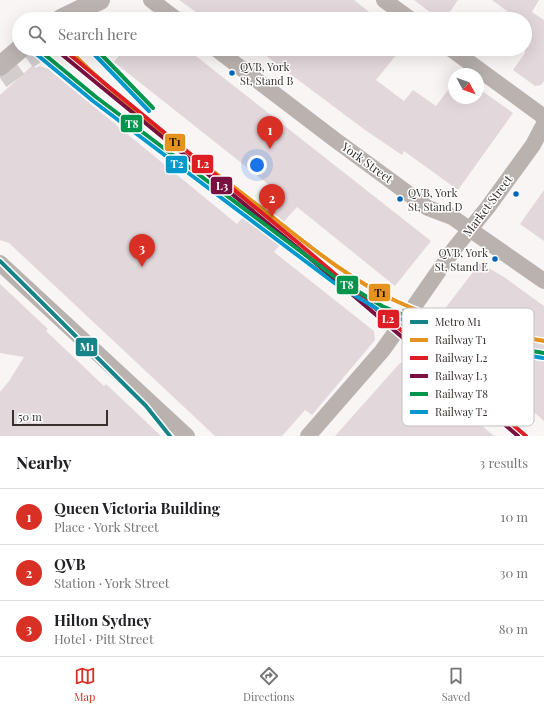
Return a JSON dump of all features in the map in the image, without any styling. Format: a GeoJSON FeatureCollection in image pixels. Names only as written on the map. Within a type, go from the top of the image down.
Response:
{"type":"FeatureCollection","features":[{"type":"Feature","properties":{"kind":"main road"},"geometry":{"type":"LineString","coordinates":[[75,12],[100,0]]}},
{"type":"Feature","properties":{"kind":"main road"},"geometry":{"type":"LineString","coordinates":[[0,66],[12,56]]}},
{"type":"Feature","properties":{"kind":"street"},"geometry":{"type":"LineString","coordinates":[[151,0],[167,12]]}},
{"type":"Feature","properties":{"kind":"street"},"geometry":{"type":"LineString","coordinates":[[384,0],[400,12]]}},
{"type":"Feature","properties":{"kind":"street","name":"York Street"},"geometry":{"type":"LineString","coordinates":[[225,56],[334,140],[428,208],[452,217],[544,281]]}},
{"type":"Feature","properties":{"kind":"street"},"geometry":{"type":"LineString","coordinates":[[461,56],[544,117]]}},
{"type":"Feature","properties":{"kind":"street","name":"Market Street"},"geometry":{"type":"LineString","coordinates":[[412,308],[454,249],[488,207],[532,145],[544,124]]}},
{"type":"Feature","properties":{"kind":"street"},"geometry":{"type":"LineString","coordinates":[[0,263],[187,436]]}},
{"type":"Feature","properties":{"kind":"street","name":"Market Street"},"geometry":{"type":"LineString","coordinates":[[308,436],[382,350],[402,322]]}},
{"type":"Feature","properties":{"kind":"building"},"geometry":{"type":"Polygon","coordinates":[[[179,0],[354,0],[369,12],[196,12],[179,0]]]}},
{"type":"Feature","properties":{"kind":"building"},"geometry":{"type":"Polygon","coordinates":[[[414,0],[458,0],[450,12],[430,12],[414,0]]]}},
{"type":"Feature","properties":{"kind":"building"},"geometry":{"type":"Polygon","coordinates":[[[492,0],[539,0],[532,12],[508,12],[492,0]]]}},
{"type":"Feature","properties":{"kind":"building"},"geometry":{"type":"Polygon","coordinates":[[[532,12],[544,20],[544,81],[541,85],[535,86],[513,70],[523,56],[532,56],[532,12]]]}},
{"type":"Feature","properties":{"kind":"building"},"geometry":{"type":"Polygon","coordinates":[[[119,56],[196,56],[431,241],[395,286],[297,207],[277,229],[286,237],[274,252],[374,331],[375,340],[312,415],[305,410],[282,436],[215,436],[9,243],[0,240],[0,95],[33,65],[35,68],[40,66],[48,69],[237,224],[251,207],[260,215],[278,192],[114,62],[119,56]]]}},
{"type":"Feature","properties":{"kind":"building"},"geometry":{"type":"Polygon","coordinates":[[[266,56],[395,56],[376,80],[404,101],[413,90],[436,106],[448,90],[448,104],[484,104],[484,92],[513,113],[458,190],[404,151],[402,155],[365,130],[266,56]]]}},
{"type":"Feature","properties":{"kind":"building"},"geometry":{"type":"Polygon","coordinates":[[[544,190],[544,241],[520,224],[544,190]]]}},
{"type":"Feature","properties":{"kind":"building"},"geometry":{"type":"Polygon","coordinates":[[[480,263],[504,277],[544,306],[544,421],[534,412],[534,308],[445,308],[480,263]]]}},
{"type":"Feature","properties":{"kind":"building"},"geometry":{"type":"Polygon","coordinates":[[[0,284],[48,329],[46,331],[104,386],[106,384],[161,436],[0,436],[0,392],[9,381],[24,357],[0,353],[0,284]]]}},
{"type":"Feature","properties":{"kind":"building"},"geometry":{"type":"Polygon","coordinates":[[[400,363],[402,363],[402,426],[482,426],[494,436],[335,436],[400,363]]]}},
{"type":"Feature","properties":{"kind":"tunnel"},"geometry":{"type":"LineString","coordinates":[[0,78],[30,56]]}},
{"type":"Feature","properties":{"kind":"metro line","name":"M1"},"geometry":{"type":"LineString","coordinates":[[0,261],[146,406],[170,436]]}},
{"type":"Feature","properties":{"kind":"rail line","name":"T2"},"geometry":{"type":"LineString","coordinates":[[39,56],[93,101],[333,282],[379,310],[402,319]]}},
{"type":"Feature","properties":{"kind":"rail line","name":"T8"},"geometry":{"type":"LineString","coordinates":[[46,56],[96,97],[336,278],[382,306],[402,314]]}},
{"type":"Feature","properties":{"kind":"rail line","name":"L3"},"geometry":{"type":"LineString","coordinates":[[64,56],[293,244],[402,337]]}},
{"type":"Feature","properties":{"kind":"rail line","name":"L2"},"geometry":{"type":"LineString","coordinates":[[71,56],[296,241],[402,331]]}},
{"type":"Feature","properties":{"kind":"rail line","name":"T1"},"geometry":{"type":"LineString","coordinates":[[75,56],[138,113],[321,255],[357,280],[412,308]]}},
{"type":"Feature","properties":{"kind":"rail line","name":"T2"},"geometry":{"type":"LineString","coordinates":[[96,56],[149,111]]}},
{"type":"Feature","properties":{"kind":"rail line","name":"T8"},"geometry":{"type":"LineString","coordinates":[[103,56],[153,108]]}},
{"type":"Feature","properties":{"kind":"rail line","name":"T1"},"geometry":{"type":"LineString","coordinates":[[534,339],[544,341]]}},
{"type":"Feature","properties":{"kind":"rail line","name":"T8"},"geometry":{"type":"LineString","coordinates":[[534,351],[544,353]]}},
{"type":"Feature","properties":{"kind":"rail line","name":"T2"},"geometry":{"type":"LineString","coordinates":[[534,356],[543,358]]}},
{"type":"Feature","properties":{"kind":"rail line","name":"L3"},"geometry":{"type":"LineString","coordinates":[[506,426],[518,436]]}},
{"type":"Feature","properties":{"kind":"rail line","name":"L2"},"geometry":{"type":"LineString","coordinates":[[514,426],[526,436]]}},
{"type":"Feature","properties":{"kind":"place","name":"QVB, York St, Stand B"},"geometry":{"type":"Point","coordinates":[232,73]}},
{"type":"Feature","properties":{"kind":"place","name":"Queen Victoria Building"},"geometry":{"type":"Point","coordinates":[270,149]}},
{"type":"Feature","properties":{"kind":"place","name":"QVB, York St, Stand D"},"geometry":{"type":"Point","coordinates":[400,199]}},
{"type":"Feature","properties":{"kind":"place","name":"QVB"},"geometry":{"type":"Point","coordinates":[272,217]}},
{"type":"Feature","properties":{"kind":"place","name":"QVB, York St, Stand E"},"geometry":{"type":"Point","coordinates":[495,259]}},
{"type":"Feature","properties":{"kind":"place","name":"Hilton Sydney"},"geometry":{"type":"Point","coordinates":[142,267]}}]}
